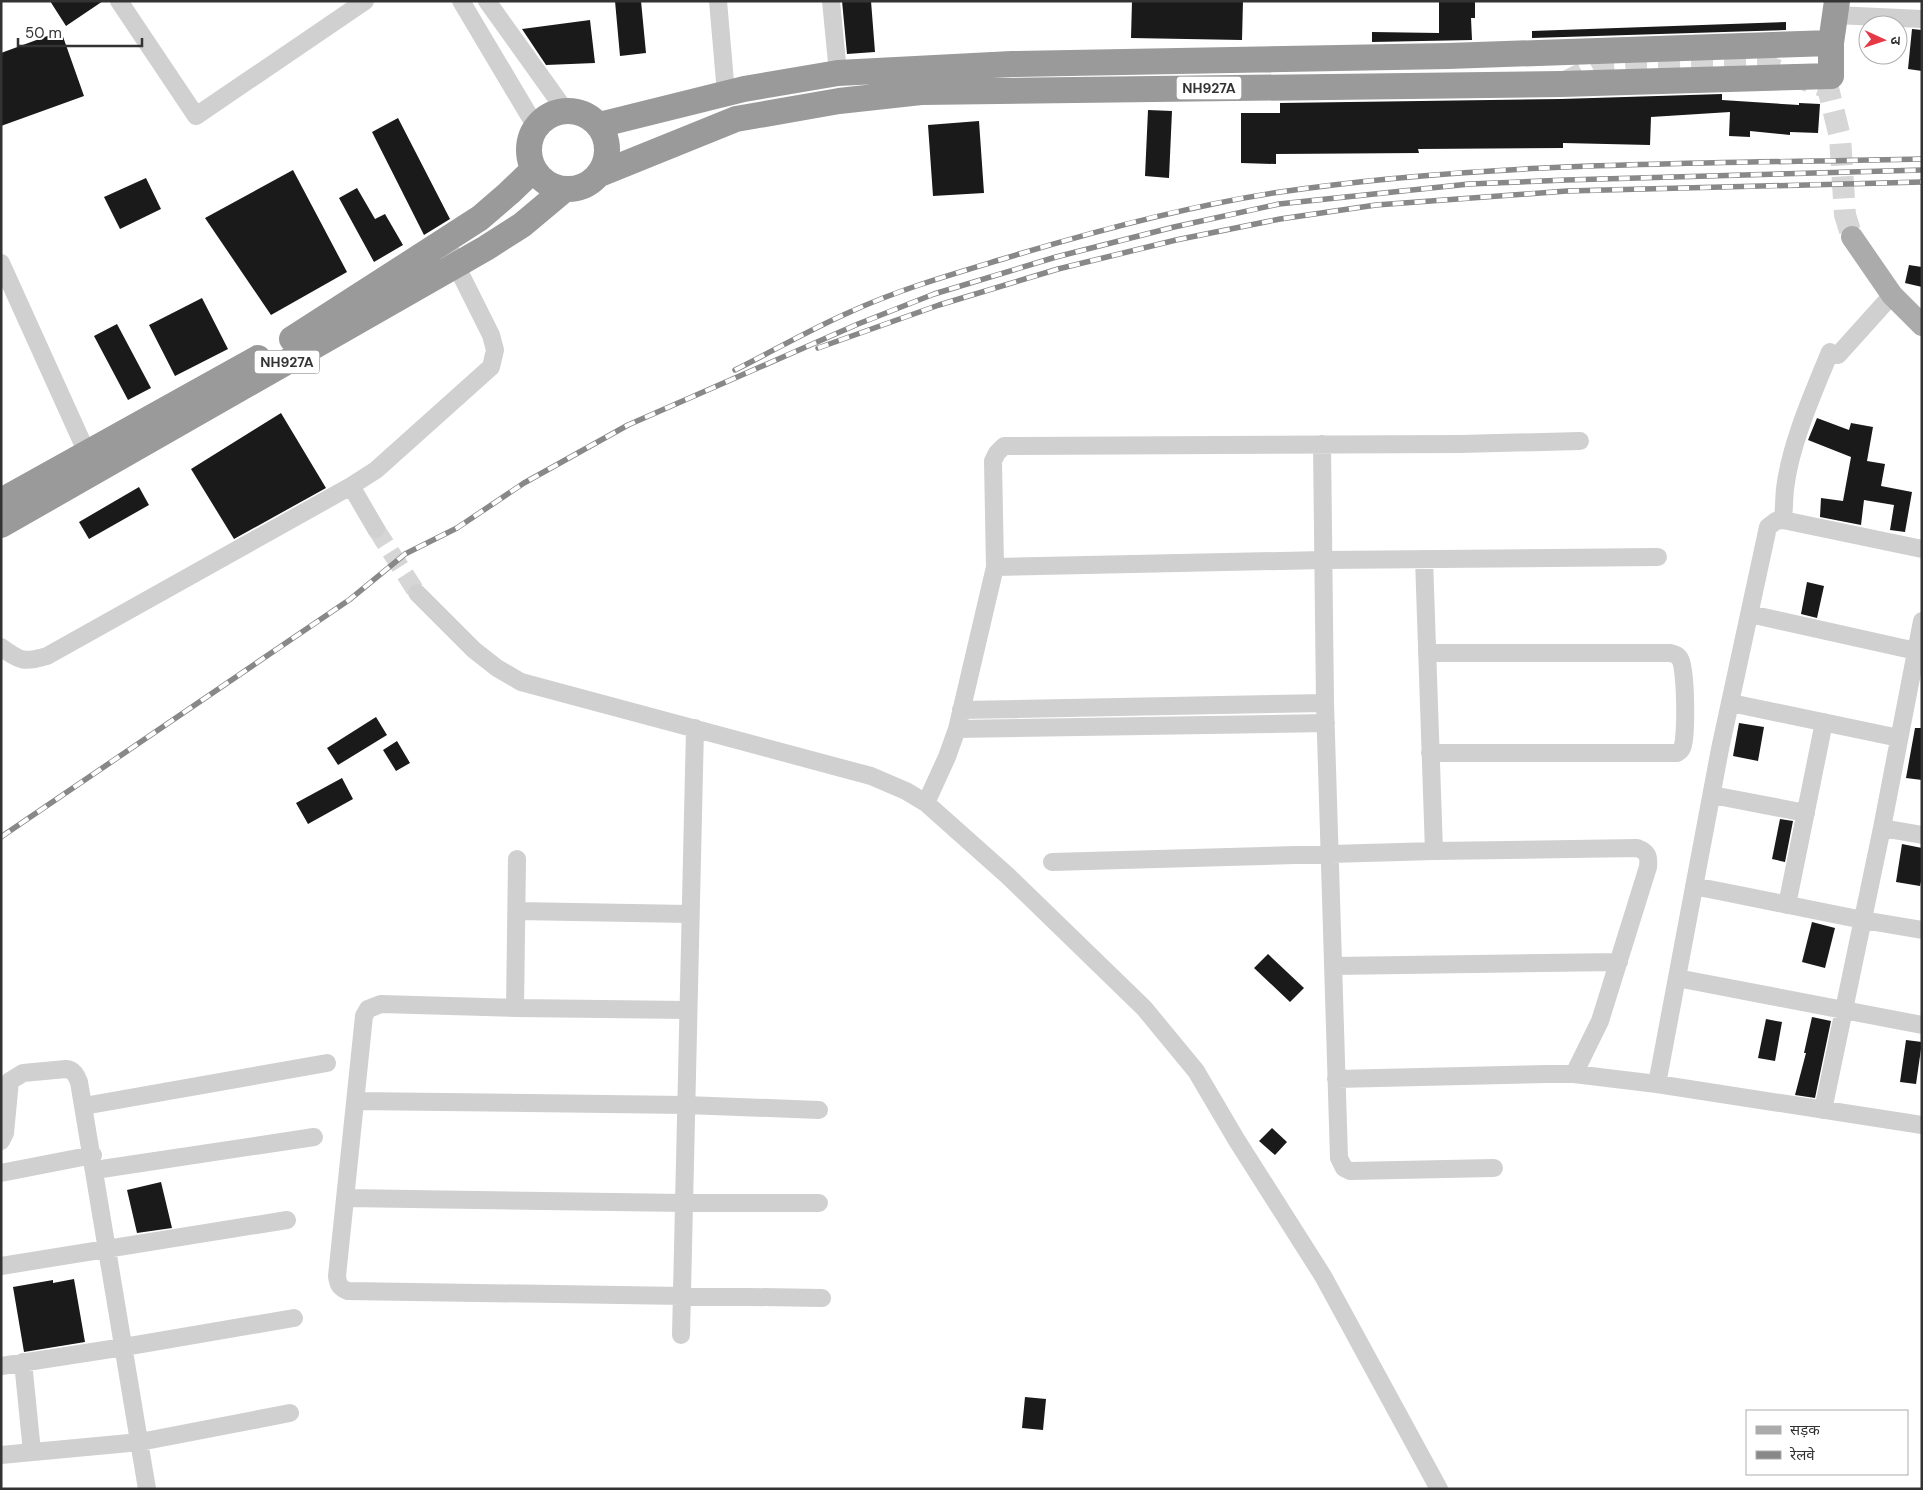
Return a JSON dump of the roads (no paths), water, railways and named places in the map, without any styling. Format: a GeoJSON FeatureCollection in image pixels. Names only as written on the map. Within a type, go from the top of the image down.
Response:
{"type":"FeatureCollection","features":[{"type":"Feature","properties":{"kind":"highway","name":"NH927A"},"geometry":{"type":"LineString","coordinates":[[1,525],[456,265],[522,225],[565,190],[584,186],[600,174],[736,119],[839,101],[921,92],[1561,84],[1831,76],[1831,43],[1836,8]]}},
{"type":"Feature","properties":{"kind":"highway","name":"NH927A"},"geometry":{"type":"LineString","coordinates":[[599,124],[726,93],[838,73],[1012,64],[1438,56],[1831,43]]}},
{"type":"Feature","properties":{"kind":"highway"},"geometry":{"type":"LineString","coordinates":[[565,190],[553,186],[542,179],[534,169],[529,156],[529,143],[536,127],[541,120],[552,113],[565,110],[584,113],[599,124],[606,136],[608,149],[606,162],[600,174]]}},
{"type":"Feature","properties":{"kind":"highway","name":"NH927A"},"geometry":{"type":"LineString","coordinates":[[1,502],[308,330],[480,218],[534,169]]}},
{"type":"Feature","properties":{"kind":"main road"},"geometry":{"type":"LineString","coordinates":[[1852,237],[1892,295],[1922,326]]}},
{"type":"Feature","properties":{"kind":"street"},"geometry":{"type":"LineString","coordinates":[[119,1],[196,116],[365,1]]}},
{"type":"Feature","properties":{"kind":"street"},"geometry":{"type":"LineString","coordinates":[[461,1],[536,127]]}},
{"type":"Feature","properties":{"kind":"street"},"geometry":{"type":"LineString","coordinates":[[487,1],[565,110]]}},
{"type":"Feature","properties":{"kind":"street"},"geometry":{"type":"LineString","coordinates":[[718,1],[726,93]]}},
{"type":"Feature","properties":{"kind":"street"},"geometry":{"type":"LineString","coordinates":[[831,1],[838,73]]}},
{"type":"Feature","properties":{"kind":"street"},"geometry":{"type":"LineString","coordinates":[[1836,8],[1922,19]]}},
{"type":"Feature","properties":{"kind":"street"},"geometry":{"type":"LineString","coordinates":[[1,647],[17,660],[30,661],[46,656],[351,486],[376,470],[491,367],[495,350],[491,334],[456,265],[446,240]]}},
{"type":"Feature","properties":{"kind":"street"},"geometry":{"type":"LineString","coordinates":[[1,263],[87,453]]}},
{"type":"Feature","properties":{"kind":"street"},"geometry":{"type":"LineString","coordinates":[[1783,520],[1785,487],[1808,406],[1834,353],[1892,295]]}},
{"type":"Feature","properties":{"kind":"street"},"geometry":{"type":"LineString","coordinates":[[926,804],[957,729],[994,567],[994,461],[1004,446],[1460,444],[1580,441]]}},
{"type":"Feature","properties":{"kind":"street"},"geometry":{"type":"LineString","coordinates":[[1322,444],[1325,703],[1338,1158],[1344,1168],[1350,1171],[1494,1168]]}},
{"type":"Feature","properties":{"kind":"street"},"geometry":{"type":"LineString","coordinates":[[351,486],[376,529]]}},
{"type":"Feature","properties":{"kind":"street"},"geometry":{"type":"LineString","coordinates":[[1656,1084],[1765,533],[1773,523],[1783,520],[1922,549]]}},
{"type":"Feature","properties":{"kind":"street"},"geometry":{"type":"LineString","coordinates":[[994,567],[1324,560],[1658,557]]}},
{"type":"Feature","properties":{"kind":"street"},"geometry":{"type":"LineString","coordinates":[[1424,559],[1434,851]]}},
{"type":"Feature","properties":{"kind":"street"},"geometry":{"type":"LineString","coordinates":[[417,593],[474,650],[497,668],[521,682],[871,776],[906,791],[926,804],[1008,876],[1144,1008],[1196,1071],[1323,1276],[1439,1489]]}},
{"type":"Feature","properties":{"kind":"street"},"geometry":{"type":"LineString","coordinates":[[1750,614],[1916,651]]}},
{"type":"Feature","properties":{"kind":"street"},"geometry":{"type":"LineString","coordinates":[[1823,1110],[1882,828],[1922,621]]}},
{"type":"Feature","properties":{"kind":"street"},"geometry":{"type":"LineString","coordinates":[[1427,653],[1670,653],[1676,654],[1680,659],[1684,671],[1684,735],[1682,749],[1677,753],[1430,753]]}},
{"type":"Feature","properties":{"kind":"street"},"geometry":{"type":"LineString","coordinates":[[961,710],[1325,703]]}},
{"type":"Feature","properties":{"kind":"street"},"geometry":{"type":"LineString","coordinates":[[1731,703],[1899,738]]}},
{"type":"Feature","properties":{"kind":"street"},"geometry":{"type":"LineString","coordinates":[[1787,905],[1824,722]]}},
{"type":"Feature","properties":{"kind":"street"},"geometry":{"type":"LineString","coordinates":[[957,729],[1326,723]]}},
{"type":"Feature","properties":{"kind":"street"},"geometry":{"type":"LineString","coordinates":[[681,1335],[689,914],[695,728]]}},
{"type":"Feature","properties":{"kind":"street"},"geometry":{"type":"LineString","coordinates":[[1712,795],[1806,813]]}},
{"type":"Feature","properties":{"kind":"street"},"geometry":{"type":"LineString","coordinates":[[1882,828],[1922,835]]}},
{"type":"Feature","properties":{"kind":"street"},"geometry":{"type":"LineString","coordinates":[[1052,862],[1434,851],[1637,848],[1643,850],[1649,858],[1648,867],[1619,962],[1596,1032],[1574,1074]]}},
{"type":"Feature","properties":{"kind":"street"},"geometry":{"type":"LineString","coordinates":[[515,1008],[517,859]]}},
{"type":"Feature","properties":{"kind":"street"},"geometry":{"type":"LineString","coordinates":[[1694,886],[1922,930]]}},
{"type":"Feature","properties":{"kind":"street"},"geometry":{"type":"LineString","coordinates":[[517,911],[689,914]]}},
{"type":"Feature","properties":{"kind":"street"},"geometry":{"type":"LineString","coordinates":[[1334,966],[1619,962]]}},
{"type":"Feature","properties":{"kind":"street"},"geometry":{"type":"LineString","coordinates":[[1677,978],[1922,1025]]}},
{"type":"Feature","properties":{"kind":"street"},"geometry":{"type":"LineString","coordinates":[[688,1010],[381,1004],[368,1009],[364,1016],[337,1276],[338,1284],[348,1291],[822,1298]]}},
{"type":"Feature","properties":{"kind":"street"},"geometry":{"type":"LineString","coordinates":[[84,1106],[327,1063]]}},
{"type":"Feature","properties":{"kind":"street"},"geometry":{"type":"LineString","coordinates":[[1,1141],[5,1133],[10,1081],[23,1073],[72,1070],[79,1082],[84,1106],[147,1489]]}},
{"type":"Feature","properties":{"kind":"street"},"geometry":{"type":"LineString","coordinates":[[1336,1079],[1574,1074],[1656,1084],[1922,1125]]}},
{"type":"Feature","properties":{"kind":"street"},"geometry":{"type":"LineString","coordinates":[[355,1101],[686,1105],[819,1110]]}},
{"type":"Feature","properties":{"kind":"street"},"geometry":{"type":"LineString","coordinates":[[1,1173],[314,1137]]}},
{"type":"Feature","properties":{"kind":"street"},"geometry":{"type":"LineString","coordinates":[[345,1198],[819,1203]]}},
{"type":"Feature","properties":{"kind":"street"},"geometry":{"type":"LineString","coordinates":[[1,1266],[287,1220]]}},
{"type":"Feature","properties":{"kind":"street"},"geometry":{"type":"LineString","coordinates":[[1,1366],[294,1318]]}},
{"type":"Feature","properties":{"kind":"street"},"geometry":{"type":"LineString","coordinates":[[23,1362],[32,1452]]}},
{"type":"Feature","properties":{"kind":"street"},"geometry":{"type":"LineString","coordinates":[[1,1455],[140,1442],[290,1413]]}},
{"type":"Feature","properties":{"kind":"tunnel"},"geometry":{"type":"LineString","coordinates":[[1563,83],[1595,67],[1645,63],[1760,64],[1828,88],[1840,137],[1845,215],[1852,237]]}},
{"type":"Feature","properties":{"kind":"tunnel"},"geometry":{"type":"LineString","coordinates":[[376,529],[417,593]]}},
{"type":"Feature","properties":{"kind":"railway"},"geometry":{"type":"LineString","coordinates":[[735,370],[835,319],[888,296],[927,282],[1107,229],[1210,204],[1280,192],[1439,174],[1681,163],[1922,159]]}},
{"type":"Feature","properties":{"kind":"railway"},"geometry":{"type":"LineString","coordinates":[[1,837],[349,600],[405,554],[457,528],[524,483],[628,425],[858,324],[934,294],[1056,257],[1174,227],[1279,204],[1469,184],[1922,170]]}},
{"type":"Feature","properties":{"kind":"railway"},"geometry":{"type":"LineString","coordinates":[[818,348],[939,305],[1058,269],[1176,240],[1280,219],[1376,205],[1567,191],[1922,182]]}}]}
